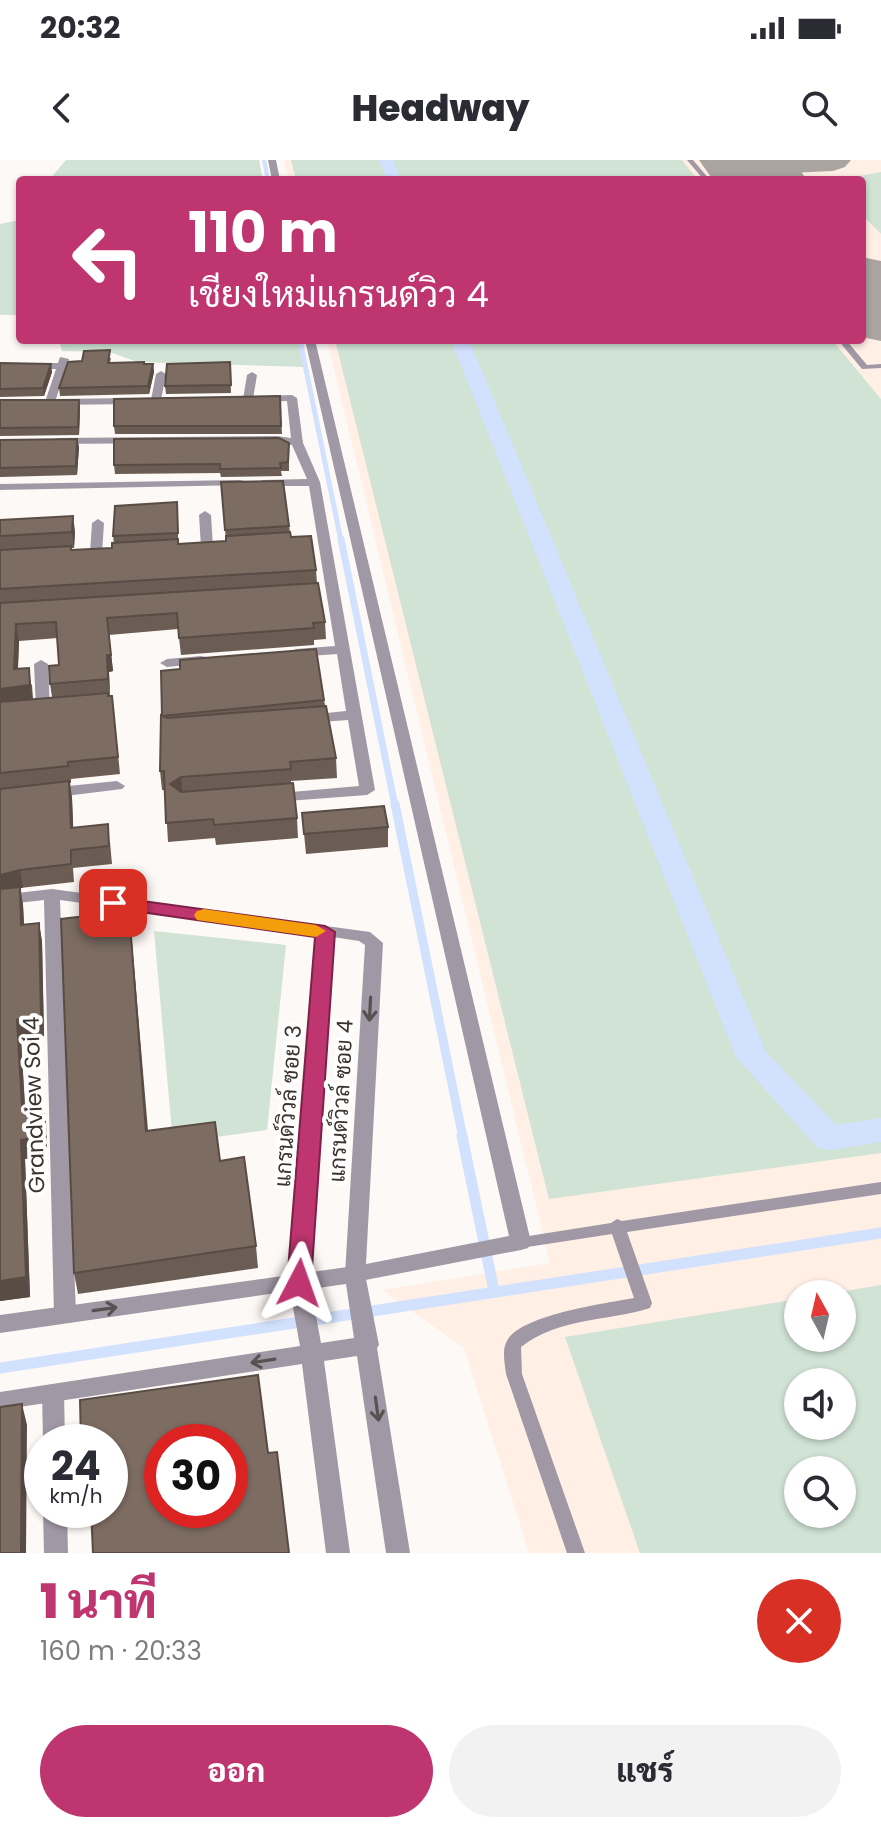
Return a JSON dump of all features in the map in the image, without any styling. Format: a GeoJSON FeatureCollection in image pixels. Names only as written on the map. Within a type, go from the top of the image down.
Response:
{"type":"FeatureCollection","features":[{"type":"Feature","properties":{"kind":"street"},"geometry":{"type":"LineString","coordinates":[[0,1324],[355,1281],[516,1243],[311,344]]}},
{"type":"Feature","properties":{"kind":"street"},"geometry":{"type":"LineString","coordinates":[[0,367],[63,362],[44,402],[171,400]]}},
{"type":"Feature","properties":{"kind":"street"},"geometry":{"type":"LineString","coordinates":[[156,400],[161,374]]}},
{"type":"Feature","properties":{"kind":"street"},"geometry":{"type":"LineString","coordinates":[[248,399],[252,375]]}},
{"type":"Feature","properties":{"kind":"street"},"geometry":{"type":"LineString","coordinates":[[233,399],[292,398],[297,443],[314,482],[316,540],[333,592],[367,790],[260,798]]}},
{"type":"Feature","properties":{"kind":"street"},"geometry":{"type":"LineString","coordinates":[[47,441],[253,438],[297,443]]}},
{"type":"Feature","properties":{"kind":"street"},"geometry":{"type":"LineString","coordinates":[[0,487],[314,482]]}},
{"type":"Feature","properties":{"kind":"street"},"geometry":{"type":"LineString","coordinates":[[205,515],[207,547]]}},
{"type":"Feature","properties":{"kind":"street"},"geometry":{"type":"LineString","coordinates":[[98,523],[89,554],[112,552]]}},
{"type":"Feature","properties":{"kind":"street"},"geometry":{"type":"LineString","coordinates":[[191,547],[221,546]]}},
{"type":"Feature","properties":{"kind":"street"},"geometry":{"type":"LineString","coordinates":[[317,593],[333,592]]}},
{"type":"Feature","properties":{"kind":"street"},"geometry":{"type":"LineString","coordinates":[[284,654],[343,649]]}},
{"type":"Feature","properties":{"kind":"street"},"geometry":{"type":"LineString","coordinates":[[167,663],[211,659]]}},
{"type":"Feature","properties":{"kind":"street"},"geometry":{"type":"LineString","coordinates":[[41,664],[43,710]]}},
{"type":"Feature","properties":{"kind":"street"},"geometry":{"type":"LineString","coordinates":[[293,720],[354,715]]}},
{"type":"Feature","properties":{"kind":"street"},"geometry":{"type":"LineString","coordinates":[[29,796],[117,786]]}},
{"type":"Feature","properties":{"kind":"street"},"geometry":{"type":"LineString","coordinates":[[0,900],[52,894],[325,932]]}},
{"type":"Feature","properties":{"kind":"street","name":"Grandview Soi 4"},"geometry":{"type":"LineString","coordinates":[[52,894],[65,1314]]}},
{"type":"Feature","properties":{"kind":"street","name":"แกรนด์วิวล์ ซอย 4"},"geometry":{"type":"LineString","coordinates":[[325,932],[364,936],[374,943],[355,1281]]}},
{"type":"Feature","properties":{"kind":"street","name":"แกรนด์วิวล์ ซอย 3"},"geometry":{"type":"LineString","coordinates":[[325,932],[300,1289],[338,1553]]}},
{"type":"Feature","properties":{"kind":"street"},"geometry":{"type":"LineString","coordinates":[[355,1281],[398,1553]]}},
{"type":"Feature","properties":{"kind":"street"},"geometry":{"type":"LineString","coordinates":[[0,1401],[366,1338]]}},
{"type":"Feature","properties":{"kind":"street"},"geometry":{"type":"LineString","coordinates":[[53,1393],[54,1424]]}},
{"type":"Feature","properties":{"kind":"street"},"geometry":{"type":"LineString","coordinates":[[55,1528],[56,1553]]}},
{"type":"Feature","properties":{"kind":"lane"},"geometry":{"type":"LineString","coordinates":[[690,160],[704,176]]}},
{"type":"Feature","properties":{"kind":"lane"},"geometry":{"type":"LineString","coordinates":[[845,344],[865,367],[881,366]]}},
{"type":"Feature","properties":{"kind":"lane"},"geometry":{"type":"LineString","coordinates":[[516,1243],[617,1225],[881,1188]]}},
{"type":"Feature","properties":{"kind":"lane"},"geometry":{"type":"LineString","coordinates":[[576,1553],[514,1374],[513,1344],[526,1332],[555,1321],[644,1303],[617,1225]]}},
{"type":"Feature","properties":{"kind":"shaded area"},"geometry":{"type":"Polygon","coordinates":[[[284,160],[881,160],[881,1553],[529,1553],[464,1348],[382,1290],[550,1263],[328,344],[866,344],[866,176],[288,176],[284,160]]]}},
{"type":"Feature","properties":{"kind":"green space"},"geometry":{"type":"Polygon","coordinates":[[[66,160],[259,160],[262,176],[52,176],[66,160]]]}},
{"type":"Feature","properties":{"kind":"green space"},"geometry":{"type":"Polygon","coordinates":[[[291,160],[682,160],[695,176],[295,176],[291,160]]]}},
{"type":"Feature","properties":{"kind":"green space"},"geometry":{"type":"Polygon","coordinates":[[[881,172],[881,234],[866,219],[866,176],[860,176],[881,172]]]}},
{"type":"Feature","properties":{"kind":"green space"},"geometry":{"type":"Polygon","coordinates":[[[15,221],[16,315],[0,315],[0,224],[15,221]]]}},
{"type":"Feature","properties":{"kind":"green space"},"geometry":{"type":"Polygon","coordinates":[[[60,344],[300,344],[305,367],[138,362],[109,352],[62,351],[60,344]]]}},
{"type":"Feature","properties":{"kind":"green space"},"geometry":{"type":"Polygon","coordinates":[[[336,344],[835,344],[881,399],[881,1153],[549,1199],[336,344]]]}},
{"type":"Feature","properties":{"kind":"green space"},"geometry":{"type":"Polygon","coordinates":[[[154,931],[286,945],[267,1130],[173,1143],[154,931]]]}},
{"type":"Feature","properties":{"kind":"green space"},"geometry":{"type":"Polygon","coordinates":[[[881,1285],[881,1553],[640,1553],[565,1337],[784,1301],[784,1352],[856,1352],[856,1289],[881,1285]]]}},
{"type":"Feature","properties":{"kind":"building"},"geometry":{"type":"Polygon","coordinates":[[[110,350],[108,363],[153,364],[148,386],[59,388],[68,362],[82,361],[84,351],[110,350]]]}},
{"type":"Feature","properties":{"kind":"building"},"geometry":{"type":"Polygon","coordinates":[[[230,362],[231,385],[165,386],[167,364],[230,362]]]}},
{"type":"Feature","properties":{"kind":"building"},"geometry":{"type":"Polygon","coordinates":[[[0,363],[51,364],[43,388],[0,389],[0,363]]]}},
{"type":"Feature","properties":{"kind":"building"},"geometry":{"type":"Polygon","coordinates":[[[280,396],[281,426],[114,426],[114,399],[280,396]]]}},
{"type":"Feature","properties":{"kind":"building"},"geometry":{"type":"Polygon","coordinates":[[[0,400],[79,400],[78,427],[0,428],[0,400]]]}},
{"type":"Feature","properties":{"kind":"building"},"geometry":{"type":"Polygon","coordinates":[[[279,438],[289,443],[288,462],[280,463],[281,468],[220,469],[220,464],[114,465],[114,439],[279,438]]]}},
{"type":"Feature","properties":{"kind":"building"},"geometry":{"type":"Polygon","coordinates":[[[77,439],[76,466],[0,468],[0,440],[77,439]]]}},
{"type":"Feature","properties":{"kind":"building"},"geometry":{"type":"Polygon","coordinates":[[[283,481],[289,526],[225,530],[221,482],[283,481]]]}},
{"type":"Feature","properties":{"kind":"building"},"geometry":{"type":"Polygon","coordinates":[[[177,502],[178,533],[113,536],[115,506],[177,502]]]}},
{"type":"Feature","properties":{"kind":"building"},"geometry":{"type":"Polygon","coordinates":[[[73,516],[72,532],[0,536],[0,520],[73,516]]]}},
{"type":"Feature","properties":{"kind":"building"},"geometry":{"type":"Polygon","coordinates":[[[290,532],[291,537],[311,536],[316,570],[0,589],[0,550],[71,546],[71,550],[112,548],[112,543],[178,539],[178,544],[226,541],[226,536],[290,532]]]}},
{"type":"Feature","properties":{"kind":"building"},"geometry":{"type":"Polygon","coordinates":[[[318,583],[325,622],[313,623],[314,628],[179,638],[177,613],[107,618],[111,655],[107,655],[108,679],[50,684],[49,666],[59,665],[56,622],[16,624],[14,669],[29,668],[30,685],[0,689],[0,603],[318,583]]]}},
{"type":"Feature","properties":{"kind":"building"},"geometry":{"type":"Polygon","coordinates":[[[316,649],[324,700],[162,716],[161,671],[180,669],[180,660],[316,649]]]}},
{"type":"Feature","properties":{"kind":"building"},"geometry":{"type":"Polygon","coordinates":[[[108,693],[112,696],[118,757],[0,773],[0,702],[108,693]]]}},
{"type":"Feature","properties":{"kind":"building"},"geometry":{"type":"Polygon","coordinates":[[[326,706],[336,758],[290,762],[291,769],[181,777],[170,784],[181,792],[293,783],[297,818],[214,825],[213,819],[166,823],[164,771],[160,771],[161,715],[167,718],[326,706]]]}},
{"type":"Feature","properties":{"kind":"building"},"geometry":{"type":"Polygon","coordinates":[[[69,781],[71,828],[108,824],[109,846],[71,850],[71,864],[0,875],[0,789],[69,781]]]}},
{"type":"Feature","properties":{"kind":"building"},"geometry":{"type":"Polygon","coordinates":[[[384,806],[388,827],[304,834],[302,813],[384,806]]]}},
{"type":"Feature","properties":{"kind":"building"},"geometry":{"type":"Polygon","coordinates":[[[20,887],[21,925],[39,923],[41,1017],[17,1020],[22,1106],[43,1103],[44,1135],[21,1140],[26,1277],[0,1281],[0,889],[20,887]]]}},
{"type":"Feature","properties":{"kind":"building"},"geometry":{"type":"Polygon","coordinates":[[[129,911],[146,1131],[215,1122],[220,1161],[244,1157],[256,1246],[74,1273],[61,919],[129,911]]]}},
{"type":"Feature","properties":{"kind":"building"},"geometry":{"type":"Polygon","coordinates":[[[258,1375],[268,1453],[277,1452],[289,1553],[93,1553],[92,1528],[128,1528],[128,1424],[81,1424],[80,1400],[258,1375]]]}},
{"type":"Feature","properties":{"kind":"building"},"geometry":{"type":"Polygon","coordinates":[[[22,1404],[21,1553],[0,1553],[0,1407],[22,1404]]]}},
{"type":"Feature","properties":{"kind":"waterway"},"geometry":{"type":"LineString","coordinates":[[264,160],[267,176]]}},
{"type":"Feature","properties":{"kind":"waterway"},"geometry":{"type":"LineString","coordinates":[[386,160],[392,176]]}},
{"type":"Feature","properties":{"kind":"waterway"},"geometry":{"type":"LineString","coordinates":[[301,344],[341,541]]}},
{"type":"Feature","properties":{"kind":"waterway"},"geometry":{"type":"LineString","coordinates":[[462,344],[752,1057],[829,1138],[881,1130]]}},
{"type":"Feature","properties":{"kind":"waterway"},"geometry":{"type":"LineString","coordinates":[[341,539],[395,806]]}},
{"type":"Feature","properties":{"kind":"waterway"},"geometry":{"type":"LineString","coordinates":[[395,804],[463,1138]]}},
{"type":"Feature","properties":{"kind":"waterway"},"geometry":{"type":"LineString","coordinates":[[462,1136],[494,1291]]}},
{"type":"Feature","properties":{"kind":"waterway"},"geometry":{"type":"LineString","coordinates":[[0,1368],[881,1233]]}},
{"type":"Feature","properties":{"kind":"taxiway"},"geometry":{"type":"LineString","coordinates":[[747,164],[833,160]]}},
{"type":"Feature","properties":{"kind":"runway"},"geometry":{"type":"LineString","coordinates":[[743,160],[758,176]]}},
{"type":"Feature","properties":{"kind":"runway"},"geometry":{"type":"LineString","coordinates":[[866,292],[881,309]]}},
{"type":"Feature","properties":{"kind":"slow traffic"},"geometry":{"type":"LineString","coordinates":[[204,915],[316,931]]}},
{"type":"Feature","properties":{"kind":"route"},"geometry":{"type":"LineString","coordinates":[[113,903],[325,932],[299,1283]]}}]}
